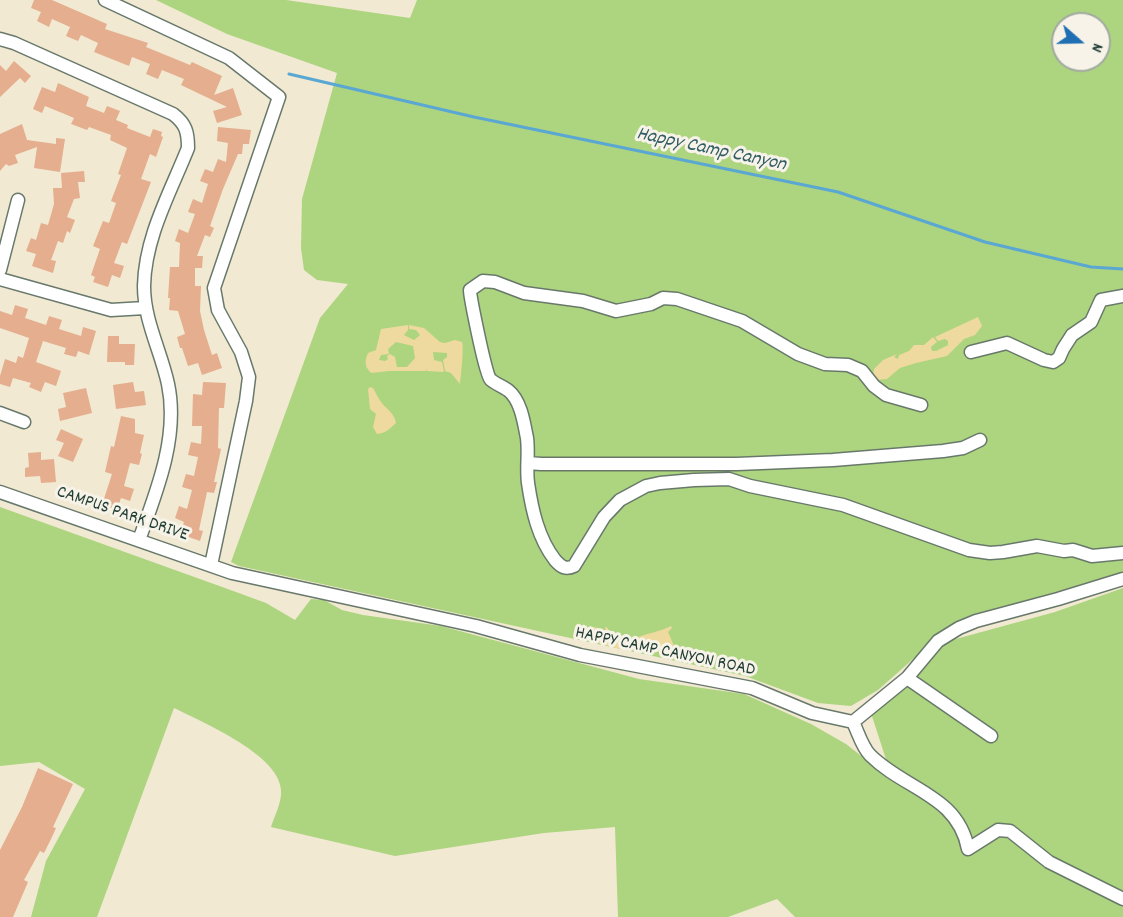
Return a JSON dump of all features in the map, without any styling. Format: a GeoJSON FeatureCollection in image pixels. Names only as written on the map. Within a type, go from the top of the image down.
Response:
{"type":"FeatureCollection","features":[{"type":"Feature","properties":{"kind":"street"},"geometry":{"type":"LineString","coordinates":[[105,0],[229,58],[279,97],[214,288],[218,310],[241,352],[249,377],[211,565]]}},
{"type":"Feature","properties":{"kind":"street"},"geometry":{"type":"LineString","coordinates":[[0,39],[14,42],[173,114],[183,121],[188,134],[188,148],[154,229],[144,284],[145,308],[168,385],[171,416],[166,455],[139,540]]}},
{"type":"Feature","properties":{"kind":"street"},"geometry":{"type":"LineString","coordinates":[[0,270],[18,200]]}},
{"type":"Feature","properties":{"kind":"street"},"geometry":{"type":"LineString","coordinates":[[0,279],[111,310],[145,308]]}},
{"type":"Feature","properties":{"kind":"street"},"geometry":{"type":"LineString","coordinates":[[921,405],[886,396],[862,371],[848,365],[825,364],[798,354],[742,321],[677,299],[663,298],[651,304],[616,311],[583,302],[524,293],[495,282],[483,281],[470,290],[485,369],[489,379],[511,392],[526,434],[529,454],[528,484],[537,529],[558,564],[570,569],[581,557],[604,517],[632,492],[660,483],[729,479],[750,486],[843,505],[969,550],[990,553],[1037,546],[1064,551],[1073,550],[1092,556],[1123,553]]}},
{"type":"Feature","properties":{"kind":"street"},"geometry":{"type":"LineString","coordinates":[[972,352],[1007,343],[1053,362],[1059,358],[1062,349],[1072,335],[1091,322],[1101,300],[1123,296]]}},
{"type":"Feature","properties":{"kind":"street"},"geometry":{"type":"LineString","coordinates":[[0,413],[24,422]]}},
{"type":"Feature","properties":{"kind":"street"},"geometry":{"type":"LineString","coordinates":[[528,462],[541,465],[736,464],[833,460],[944,451],[980,440]]}},
{"type":"Feature","properties":{"kind":"street","name":"CAMPUS PARK DRIVE"},"geometry":{"type":"LineString","coordinates":[[0,492],[232,573]]}},
{"type":"Feature","properties":{"kind":"street","name":"HAPPY CAMP CANYON ROAD"},"geometry":{"type":"LineString","coordinates":[[232,573],[476,626],[579,655],[752,688],[812,713],[853,722]]}},
{"type":"Feature","properties":{"kind":"street"},"geometry":{"type":"LineString","coordinates":[[1123,579],[968,624],[938,641],[906,678],[853,722],[868,754],[945,806],[960,823],[968,849],[998,830],[1010,831],[1049,862],[1123,899]]}},
{"type":"Feature","properties":{"kind":"street"},"geometry":{"type":"LineString","coordinates":[[906,678],[991,736]]}},
{"type":"Feature","properties":{"kind":"green space"},"geometry":{"type":"Polygon","coordinates":[[[156,0],[286,0],[410,18],[417,0],[1123,0],[1123,572],[955,622],[878,690],[851,706],[818,703],[745,676],[239,566],[231,562],[320,318],[348,284],[317,280],[304,270],[301,248],[302,199],[337,73],[227,34],[156,0]]]}},
{"type":"Feature","properties":{"kind":"green space"},"geometry":{"type":"Polygon","coordinates":[[[0,507],[266,603],[295,620],[311,599],[324,600],[342,610],[441,626],[639,679],[744,694],[811,724],[846,744],[893,781],[871,713],[941,643],[1055,612],[1123,588],[1123,917],[795,917],[777,899],[728,917],[618,917],[615,827],[544,833],[395,856],[271,827],[281,795],[279,781],[270,767],[240,742],[174,708],[97,917],[31,917],[46,861],[85,789],[39,762],[0,766],[0,507]]]}},
{"type":"Feature","properties":{"kind":"sand"},"geometry":{"type":"Polygon","coordinates":[[[978,317],[982,326],[975,335],[964,339],[947,356],[900,368],[887,379],[876,380],[873,375],[874,369],[883,360],[897,354],[894,357],[898,359],[899,355],[909,351],[914,345],[924,345],[933,337],[937,342],[931,347],[932,351],[948,345],[945,339],[938,341],[935,337],[978,317]]]}},
{"type":"Feature","properties":{"kind":"sand"},"geometry":{"type":"Polygon","coordinates":[[[408,325],[408,330],[404,335],[414,340],[420,335],[416,330],[409,329],[409,325],[424,328],[440,342],[455,340],[462,342],[460,384],[451,373],[445,371],[443,360],[447,357],[447,353],[433,352],[434,360],[442,362],[444,372],[427,371],[427,369],[426,371],[371,373],[366,366],[366,359],[368,353],[376,350],[381,329],[408,325]],[[396,342],[388,349],[389,354],[381,355],[379,360],[385,361],[390,354],[395,357],[397,367],[407,367],[415,358],[413,346],[396,342]]]}},
{"type":"Feature","properties":{"kind":"sand"},"geometry":{"type":"Polygon","coordinates":[[[370,387],[392,414],[396,423],[388,430],[377,434],[373,427],[376,414],[370,409],[368,389],[370,387]]]}},
{"type":"Feature","properties":{"kind":"sand"},"geometry":{"type":"Polygon","coordinates":[[[671,626],[668,632],[675,648],[693,654],[691,659],[661,653],[644,646],[629,650],[620,649],[580,638],[578,635],[578,631],[589,627],[596,627],[606,632],[605,627],[608,628],[609,641],[618,640],[624,644],[631,641],[636,642],[636,638],[671,626]]]}},
{"type":"Feature","properties":{"kind":"building"},"geometry":{"type":"Polygon","coordinates":[[[34,0],[52,0],[107,24],[105,29],[148,43],[146,47],[190,65],[192,62],[222,76],[214,95],[233,88],[242,115],[217,123],[213,111],[227,107],[181,85],[184,79],[162,70],[158,79],[146,74],[150,64],[132,57],[129,66],[94,52],[98,43],[81,35],[78,41],[66,36],[70,27],[52,19],[49,27],[37,21],[41,12],[31,8],[34,0]]]}},
{"type":"Feature","properties":{"kind":"building"},"geometry":{"type":"Polygon","coordinates":[[[14,61],[31,76],[25,83],[20,78],[0,97],[0,65],[6,71],[14,61]]]}},
{"type":"Feature","properties":{"kind":"building"},"geometry":{"type":"Polygon","coordinates":[[[58,83],[89,97],[86,106],[104,113],[107,106],[120,111],[116,120],[128,125],[127,128],[150,137],[153,129],[162,132],[163,137],[156,157],[150,154],[141,179],[151,182],[127,244],[122,242],[114,263],[124,266],[120,278],[112,275],[108,287],[93,282],[95,277],[91,275],[100,249],[93,246],[103,221],[109,223],[116,203],[111,201],[121,175],[118,174],[127,148],[110,140],[111,135],[89,127],[87,130],[71,124],[74,118],[67,115],[45,106],[42,113],[33,109],[42,87],[55,92],[58,83]]]}},
{"type":"Feature","properties":{"kind":"building"},"geometry":{"type":"Polygon","coordinates":[[[22,124],[27,140],[56,144],[56,138],[65,139],[60,172],[34,168],[37,147],[15,155],[18,163],[9,166],[6,164],[0,171],[0,134],[22,124]]]}},
{"type":"Feature","properties":{"kind":"building"},"geometry":{"type":"Polygon","coordinates":[[[218,127],[251,130],[249,144],[243,144],[242,154],[238,154],[223,189],[210,226],[214,228],[210,237],[205,235],[197,256],[203,256],[202,268],[195,268],[195,286],[201,286],[200,311],[204,330],[212,355],[217,353],[222,368],[202,375],[198,363],[188,366],[182,348],[180,348],[177,337],[185,334],[178,311],[169,310],[170,267],[179,267],[180,243],[175,241],[179,229],[188,233],[195,214],[188,212],[193,199],[202,203],[208,184],[200,181],[205,169],[213,172],[218,159],[226,162],[228,143],[217,141],[218,127]]]}},
{"type":"Feature","properties":{"kind":"building"},"geometry":{"type":"Polygon","coordinates":[[[84,171],[85,182],[78,182],[80,198],[74,199],[67,217],[75,220],[70,233],[67,231],[63,243],[58,241],[51,260],[56,261],[53,273],[32,266],[36,254],[26,251],[31,238],[36,240],[41,223],[48,225],[54,204],[53,188],[62,188],[61,173],[84,171]]]}},
{"type":"Feature","properties":{"kind":"building"},"geometry":{"type":"Polygon","coordinates":[[[15,305],[28,309],[25,318],[46,325],[49,316],[62,320],[59,329],[81,336],[83,327],[96,331],[89,355],[78,351],[76,357],[64,354],[66,348],[43,341],[36,362],[61,371],[56,386],[45,382],[41,392],[29,387],[31,383],[13,378],[10,387],[0,384],[5,359],[16,363],[18,356],[23,358],[29,338],[0,328],[0,311],[12,315],[15,305]]]}},
{"type":"Feature","properties":{"kind":"building"},"geometry":{"type":"Polygon","coordinates":[[[108,336],[119,336],[119,344],[135,344],[134,365],[125,365],[125,362],[107,362],[108,336]]]}},
{"type":"Feature","properties":{"kind":"building"},"geometry":{"type":"Polygon","coordinates":[[[133,382],[135,392],[144,391],[146,405],[116,409],[113,385],[133,382]]]}},
{"type":"Feature","properties":{"kind":"building"},"geometry":{"type":"Polygon","coordinates":[[[203,382],[226,383],[224,408],[219,408],[218,448],[221,449],[214,482],[217,482],[214,493],[207,492],[199,530],[203,531],[200,541],[180,534],[184,522],[175,518],[179,506],[187,509],[192,490],[182,487],[186,474],[194,476],[198,457],[188,455],[191,442],[201,444],[202,426],[192,426],[193,394],[202,395],[203,382]]]}},
{"type":"Feature","properties":{"kind":"building"},"geometry":{"type":"Polygon","coordinates":[[[86,388],[92,413],[60,421],[58,409],[66,407],[63,393],[86,388]]]}},
{"type":"Feature","properties":{"kind":"building"},"geometry":{"type":"Polygon","coordinates":[[[121,416],[135,419],[135,433],[144,435],[139,465],[130,463],[124,486],[134,489],[130,501],[121,498],[117,510],[102,505],[112,474],[105,472],[121,416]]]}},
{"type":"Feature","properties":{"kind":"building"},"geometry":{"type":"Polygon","coordinates":[[[61,429],[83,439],[73,462],[58,456],[64,443],[56,440],[61,429]]]}},
{"type":"Feature","properties":{"kind":"building"},"geometry":{"type":"Polygon","coordinates":[[[41,452],[41,460],[54,459],[56,482],[41,483],[40,476],[25,477],[25,468],[29,467],[28,453],[41,452]]]}},
{"type":"Feature","properties":{"kind":"building"},"geometry":{"type":"Polygon","coordinates":[[[38,768],[73,784],[44,853],[40,851],[24,880],[28,882],[13,917],[0,917],[0,850],[22,807],[38,768]]]}},
{"type":"Feature","properties":{"kind":"waterway","name":"Happy Camp Canyon"},"geometry":{"type":"LineString","coordinates":[[289,74],[474,117],[838,192],[985,242],[1091,267],[1123,269]]}}]}
